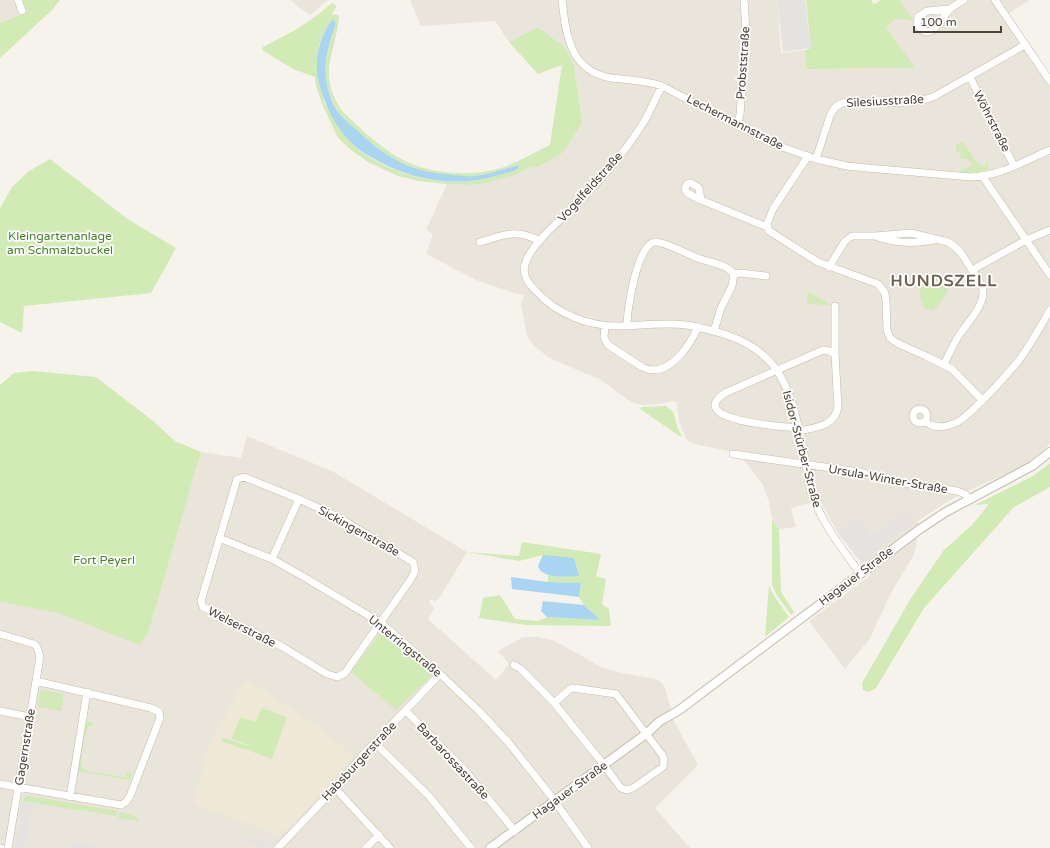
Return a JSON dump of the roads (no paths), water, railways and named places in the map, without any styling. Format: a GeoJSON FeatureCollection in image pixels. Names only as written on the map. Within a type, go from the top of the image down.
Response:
{"type":"FeatureCollection","features":[{"type":"Feature","properties":{"kind":"street"},"geometry":{"type":"LineString","coordinates":[[18,0],[22,10]]}},
{"type":"Feature","properties":{"kind":"street","name":"Lechermannstraße"},"geometry":{"type":"LineString","coordinates":[[562,0],[571,47],[576,57],[584,66],[596,74],[644,81],[662,86],[771,143],[816,159],[847,166],[961,177],[984,176],[1002,172],[1050,150]]}},
{"type":"Feature","properties":{"kind":"street","name":"Probststraße"},"geometry":{"type":"LineString","coordinates":[[737,125],[740,114],[746,42],[744,0]]}},
{"type":"Feature","properties":{"kind":"street"},"geometry":{"type":"LineString","coordinates":[[949,9],[964,0]]}},
{"type":"Feature","properties":{"kind":"street"},"geometry":{"type":"LineString","coordinates":[[995,0],[1050,81]]}},
{"type":"Feature","properties":{"kind":"street","name":"Silesiusstraße"},"geometry":{"type":"LineString","coordinates":[[816,159],[830,116],[833,110],[839,105],[850,102],[902,103],[926,100],[970,77],[1025,45]]}},
{"type":"Feature","properties":{"kind":"street","name":"Wöhrstraße"},"geometry":{"type":"LineString","coordinates":[[970,77],[1014,166]]}},
{"type":"Feature","properties":{"kind":"street","name":"Vogelfeldstraße"},"geometry":{"type":"LineString","coordinates":[[530,286],[525,276],[524,266],[526,260],[540,240],[583,198],[625,149],[646,118],[662,86]]}},
{"type":"Feature","properties":{"kind":"street"},"geometry":{"type":"LineString","coordinates":[[767,227],[773,209],[808,156]]}},
{"type":"Feature","properties":{"kind":"street"},"geometry":{"type":"LineString","coordinates":[[984,176],[1050,275]]}},
{"type":"Feature","properties":{"kind":"street"},"geometry":{"type":"LineString","coordinates":[[701,200],[767,227],[772,233],[809,257],[829,267],[873,282],[882,287],[885,293],[887,330],[890,338],[897,343],[944,364],[957,373],[982,400]]}},
{"type":"Feature","properties":{"kind":"street"},"geometry":{"type":"LineString","coordinates":[[972,270],[1026,240],[1050,230]]}},
{"type":"Feature","properties":{"kind":"street"},"geometry":{"type":"LineString","coordinates":[[480,242],[516,232],[540,240]]}},
{"type":"Feature","properties":{"kind":"street"},"geometry":{"type":"LineString","coordinates":[[829,267],[842,245],[848,238],[856,235],[875,236],[911,233],[948,242],[954,245],[982,287],[983,296],[977,310],[956,340],[944,364]]}},
{"type":"Feature","properties":{"kind":"street"},"geometry":{"type":"LineString","coordinates":[[875,236],[905,243],[936,239]]}},
{"type":"Feature","properties":{"kind":"street"},"geometry":{"type":"LineString","coordinates":[[627,326],[627,313],[634,282],[644,252],[649,244],[654,242],[659,242],[683,253],[727,268],[734,274],[741,273],[766,276]]}},
{"type":"Feature","properties":{"kind":"street"},"geometry":{"type":"LineString","coordinates":[[714,331],[721,308],[732,286],[734,274]]}},
{"type":"Feature","properties":{"kind":"street","name":"Isidor-Stürber-Straße"},"geometry":{"type":"LineString","coordinates":[[530,286],[547,302],[566,314],[587,322],[605,326],[671,323],[698,327],[738,340],[757,350],[777,370],[789,396],[799,429],[813,496],[822,517],[838,543],[860,573]]}},
{"type":"Feature","properties":{"kind":"street"},"geometry":{"type":"LineString","coordinates":[[835,306],[835,354],[838,407],[833,420],[826,424],[799,429],[746,422],[717,412],[717,400],[725,393],[823,350],[835,354]]}},
{"type":"Feature","properties":{"kind":"street"},"geometry":{"type":"LineString","coordinates":[[925,421],[928,424],[937,427],[954,423],[965,417],[1002,381],[1019,360],[1035,337],[1050,310]]}},
{"type":"Feature","properties":{"kind":"street"},"geometry":{"type":"LineString","coordinates":[[605,326],[604,337],[608,345],[647,370],[656,371],[662,370],[686,348],[698,327]]}},
{"type":"Feature","properties":{"kind":"street","name":"Hagauer Straße"},"geometry":{"type":"LineString","coordinates":[[490,848],[648,733],[660,721],[672,715],[860,573],[944,513],[1032,466],[1050,452]]}},
{"type":"Feature","properties":{"kind":"street","name":"Ursula-Winter-Straße"},"geometry":{"type":"LineString","coordinates":[[733,454],[860,472],[896,482],[957,491],[964,494],[968,499]]}},
{"type":"Feature","properties":{"kind":"street","name":"Sickingenstraße"},"geometry":{"type":"LineString","coordinates":[[237,479],[244,477],[300,499],[338,517],[413,562],[415,571],[411,580],[381,623]]}},
{"type":"Feature","properties":{"kind":"street","name":"Welserstraße"},"geometry":{"type":"LineString","coordinates":[[237,479],[201,600],[203,607],[281,646],[327,674],[337,677],[345,673],[381,623]]}},
{"type":"Feature","properties":{"kind":"street"},"geometry":{"type":"LineString","coordinates":[[272,559],[300,499]]}},
{"type":"Feature","properties":{"kind":"street","name":"Unterringstraße"},"geometry":{"type":"LineString","coordinates":[[219,538],[272,559],[381,623],[440,674],[480,712],[508,742],[555,802],[588,848]]}},
{"type":"Feature","properties":{"kind":"street","name":"Gagernstraße"},"geometry":{"type":"LineString","coordinates":[[0,634],[29,642],[37,647],[40,657],[8,848]]}},
{"type":"Feature","properties":{"kind":"street"},"geometry":{"type":"LineString","coordinates":[[514,665],[521,669],[554,703],[619,786],[624,790],[631,790],[660,769],[664,761],[663,756],[648,733],[619,697],[614,694],[573,688],[554,703]]}},
{"type":"Feature","properties":{"kind":"street","name":"Habsburgerstraße"},"geometry":{"type":"LineString","coordinates":[[278,848],[335,788],[362,756],[440,674]]}},
{"type":"Feature","properties":{"kind":"street"},"geometry":{"type":"LineString","coordinates":[[0,784],[121,805],[126,802],[130,796],[160,718],[159,712],[152,708],[36,681]]}},
{"type":"Feature","properties":{"kind":"street"},"geometry":{"type":"LineString","coordinates":[[70,797],[87,692]]}},
{"type":"Feature","properties":{"kind":"street"},"geometry":{"type":"LineString","coordinates":[[0,711],[30,717]]}},
{"type":"Feature","properties":{"kind":"street","name":"Barbarossastraße"},"geometry":{"type":"LineString","coordinates":[[406,711],[462,767],[515,831]]}},
{"type":"Feature","properties":{"kind":"street"},"geometry":{"type":"LineString","coordinates":[[375,743],[428,796],[471,848]]}},
{"type":"Feature","properties":{"kind":"street"},"geometry":{"type":"LineString","coordinates":[[335,788],[390,848]]}},
{"type":"Feature","properties":{"kind":"street"},"geometry":{"type":"LineString","coordinates":[[366,848],[379,835]]}},
{"type":"Feature","properties":{"kind":"water"},"geometry":{"type":"Polygon","coordinates":[[[332,20],[335,21],[335,26],[326,61],[326,72],[334,106],[350,125],[381,151],[413,168],[452,175],[479,175],[518,165],[519,168],[484,179],[453,182],[422,178],[406,173],[392,168],[362,152],[350,142],[338,127],[325,101],[319,83],[317,67],[318,50],[323,34],[332,20]]]}},
{"type":"Feature","properties":{"kind":"water"},"geometry":{"type":"Polygon","coordinates":[[[543,555],[574,558],[579,576],[562,577],[544,573],[538,566],[543,555]]]}},
{"type":"Feature","properties":{"kind":"water"},"geometry":{"type":"Polygon","coordinates":[[[511,577],[548,582],[581,583],[579,597],[512,589],[511,577]]]}},
{"type":"Feature","properties":{"kind":"water"},"geometry":{"type":"Polygon","coordinates":[[[543,601],[584,605],[599,620],[547,617],[541,611],[543,601]]]}},
{"type":"Feature","properties":{"kind":"district","name":"HUNDSZELL"},"geometry":{"type":"Point","coordinates":[944,280]}},
{"type":"Feature","properties":{"kind":"park label","name":"Kleingartenanlage am Schmalzbuckel"},"geometry":{"type":"Point","coordinates":[60,243]}},
{"type":"Feature","properties":{"kind":"park label","name":"Fort Peyerl"},"geometry":{"type":"Point","coordinates":[104,560]}}]}
